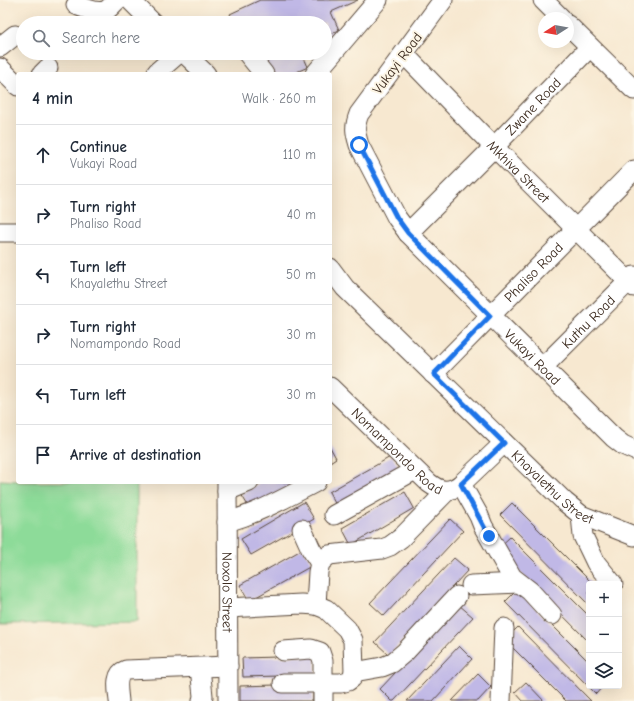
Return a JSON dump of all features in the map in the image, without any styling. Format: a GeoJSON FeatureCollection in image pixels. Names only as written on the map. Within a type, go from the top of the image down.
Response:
{"type":"FeatureCollection","features":[{"type":"Feature","properties":{"kind":"street"},"geometry":{"type":"LineString","coordinates":[[76,5],[97,11],[103,11],[107,10],[116,0]]}},
{"type":"Feature","properties":{"kind":"street"},"geometry":{"type":"LineString","coordinates":[[130,0],[146,16]]}},
{"type":"Feature","properties":{"kind":"street"},"geometry":{"type":"LineString","coordinates":[[332,55],[378,0]]}},
{"type":"Feature","properties":{"kind":"street","name":"Vukayi Road"},"geometry":{"type":"LineString","coordinates":[[443,0],[359,114],[355,124],[355,134],[359,145],[397,218],[408,233],[614,438],[623,445],[634,450]]}},
{"type":"Feature","properties":{"kind":"street"},"geometry":{"type":"LineString","coordinates":[[543,0],[555,12]]}},
{"type":"Feature","properties":{"kind":"street"},"geometry":{"type":"LineString","coordinates":[[574,31],[634,90]]}},
{"type":"Feature","properties":{"kind":"street"},"geometry":{"type":"LineString","coordinates":[[0,47],[14,35]]}},
{"type":"Feature","properties":{"kind":"street","name":"Zwane Road"},"geometry":{"type":"LineString","coordinates":[[408,233],[494,148],[590,47]]}},
{"type":"Feature","properties":{"kind":"street","name":"Mkhiva Street"},"geometry":{"type":"LineString","coordinates":[[404,54],[494,148],[632,282]]}},
{"type":"Feature","properties":{"kind":"street"},"geometry":{"type":"LineString","coordinates":[[157,72],[172,60]]}},
{"type":"Feature","properties":{"kind":"street"},"geometry":{"type":"LineString","coordinates":[[191,60],[204,72]]}},
{"type":"Feature","properties":{"kind":"street"},"geometry":{"type":"LineString","coordinates":[[253,60],[262,72]]}},
{"type":"Feature","properties":{"kind":"street"},"geometry":{"type":"LineString","coordinates":[[318,72],[328,60]]}},
{"type":"Feature","properties":{"kind":"street","name":"Phaliso Road"},"geometry":{"type":"LineString","coordinates":[[434,374],[634,170]]}},
{"type":"Feature","properties":{"kind":"street"},"geometry":{"type":"LineString","coordinates":[[0,232],[16,232]]}},
{"type":"Feature","properties":{"kind":"street","name":"Khayalethu Street"},"geometry":{"type":"LineString","coordinates":[[332,271],[345,288],[565,502],[581,516],[634,536]]}},
{"type":"Feature","properties":{"kind":"street","name":"Kuthu Road"},"geometry":{"type":"LineString","coordinates":[[543,368],[632,282]]}},
{"type":"Feature","properties":{"kind":"street","name":"Nomampondo Road"},"geometry":{"type":"LineString","coordinates":[[332,389],[415,470],[437,489],[454,487],[504,443]]}},
{"type":"Feature","properties":{"kind":"street"},"geometry":{"type":"LineString","coordinates":[[334,515],[415,470]]}},
{"type":"Feature","properties":{"kind":"street"},"geometry":{"type":"LineString","coordinates":[[227,487],[240,484]]}},
{"type":"Feature","properties":{"kind":"street"},"geometry":{"type":"LineString","coordinates":[[227,522],[264,509],[312,484]]}},
{"type":"Feature","properties":{"kind":"street","name":"Noxolo Street"},"geometry":{"type":"LineString","coordinates":[[227,487],[228,701]]}},
{"type":"Feature","properties":{"kind":"street"},"geometry":{"type":"LineString","coordinates":[[316,605],[320,563],[329,555],[335,553],[382,549],[390,546],[401,538],[454,487],[512,577],[530,591],[552,615]]}},
{"type":"Feature","properties":{"kind":"street"},"geometry":{"type":"LineString","coordinates":[[581,516],[584,536],[596,563],[611,581]]}},
{"type":"Feature","properties":{"kind":"street"},"geometry":{"type":"LineString","coordinates":[[302,529],[320,563]]}},
{"type":"Feature","properties":{"kind":"street"},"geometry":{"type":"LineString","coordinates":[[354,672],[382,667],[392,663],[405,652],[464,591],[519,583]]}},
{"type":"Feature","properties":{"kind":"street"},"geometry":{"type":"LineString","coordinates":[[228,608],[301,604],[316,605],[326,610],[347,629],[353,640],[354,672],[352,678],[323,692],[283,683]]}},
{"type":"Feature","properties":{"kind":"street"},"geometry":{"type":"LineString","coordinates":[[501,701],[504,628]]}},
{"type":"Feature","properties":{"kind":"street"},"geometry":{"type":"LineString","coordinates":[[282,651],[311,650],[320,652],[323,660],[323,692]]}},
{"type":"Feature","properties":{"kind":"street"},"geometry":{"type":"LineString","coordinates":[[119,701],[118,678],[119,674],[126,670],[228,666]]}},
{"type":"Feature","properties":{"kind":"street"},"geometry":{"type":"LineString","coordinates":[[200,668],[203,696],[202,701]]}},
{"type":"Feature","properties":{"kind":"green space"},"geometry":{"type":"Polygon","coordinates":[[[0,480],[16,481],[16,484],[137,484],[137,622],[0,624],[0,480]]]}},
{"type":"Feature","properties":{"kind":"building"},"geometry":{"type":"Polygon","coordinates":[[[260,0],[358,0],[331,12],[339,30],[332,34],[332,16],[231,16],[230,14],[260,0]]]}},
{"type":"Feature","properties":{"kind":"building"},"geometry":{"type":"Polygon","coordinates":[[[264,60],[305,60],[308,67],[297,72],[270,72],[264,60]]]}},
{"type":"Feature","properties":{"kind":"building"},"geometry":{"type":"Polygon","coordinates":[[[332,451],[336,458],[332,461],[332,451]]]}},
{"type":"Feature","properties":{"kind":"building"},"geometry":{"type":"Polygon","coordinates":[[[392,456],[402,472],[338,509],[329,492],[392,456]]]}},
{"type":"Feature","properties":{"kind":"building"},"geometry":{"type":"Polygon","coordinates":[[[258,484],[293,484],[250,509],[241,494],[258,484]]]}},
{"type":"Feature","properties":{"kind":"building"},"geometry":{"type":"Polygon","coordinates":[[[405,492],[414,508],[351,545],[342,528],[405,492]]]}},
{"type":"Feature","properties":{"kind":"building"},"geometry":{"type":"Polygon","coordinates":[[[304,502],[314,519],[251,555],[241,539],[304,502]]]}},
{"type":"Feature","properties":{"kind":"building"},"geometry":{"type":"Polygon","coordinates":[[[512,503],[590,581],[586,581],[586,602],[500,515],[512,503]]]}},
{"type":"Feature","properties":{"kind":"building"},"geometry":{"type":"Polygon","coordinates":[[[450,519],[463,531],[384,616],[370,603],[450,519]]]}},
{"type":"Feature","properties":{"kind":"building"},"geometry":{"type":"Polygon","coordinates":[[[510,537],[586,613],[586,639],[497,549],[510,537]]]}},
{"type":"Feature","properties":{"kind":"building"},"geometry":{"type":"Polygon","coordinates":[[[303,549],[313,565],[249,601],[240,585],[303,549]]]}},
{"type":"Feature","properties":{"kind":"building"},"geometry":{"type":"Polygon","coordinates":[[[454,558],[468,570],[389,655],[375,642],[454,558]]]}},
{"type":"Feature","properties":{"kind":"building"},"geometry":{"type":"Polygon","coordinates":[[[517,590],[586,659],[586,684],[505,602],[517,590]]]}},
{"type":"Feature","properties":{"kind":"building"},"geometry":{"type":"Polygon","coordinates":[[[459,605],[473,617],[394,701],[392,701],[380,689],[459,605]]]}},
{"type":"Feature","properties":{"kind":"building"},"geometry":{"type":"Polygon","coordinates":[[[518,627],[591,701],[566,701],[505,640],[518,627]]]}},
{"type":"Feature","properties":{"kind":"building"},"geometry":{"type":"Polygon","coordinates":[[[459,646],[472,659],[433,701],[407,701],[459,646]]]}},
{"type":"Feature","properties":{"kind":"building"},"geometry":{"type":"Polygon","coordinates":[[[315,656],[316,675],[243,677],[242,658],[315,656]]]}},
{"type":"Feature","properties":{"kind":"building"},"geometry":{"type":"Polygon","coordinates":[[[478,674],[491,687],[478,701],[452,701],[478,674]]]}},
{"type":"Feature","properties":{"kind":"building"},"geometry":{"type":"Polygon","coordinates":[[[526,682],[544,701],[523,701],[515,692],[526,682]]]}},
{"type":"Feature","properties":{"kind":"building"},"geometry":{"type":"Polygon","coordinates":[[[313,684],[313,701],[240,701],[240,686],[313,684]]]}},
{"type":"Feature","properties":{"kind":"building"},"geometry":{"type":"Polygon","coordinates":[[[591,689],[600,689],[596,694],[591,689]]]}},
{"type":"Feature","properties":{"kind":"route"},"geometry":{"type":"LineString","coordinates":[[359,145],[397,218],[408,233],[490,316],[434,374],[504,443],[461,484],[489,536]]}}]}
